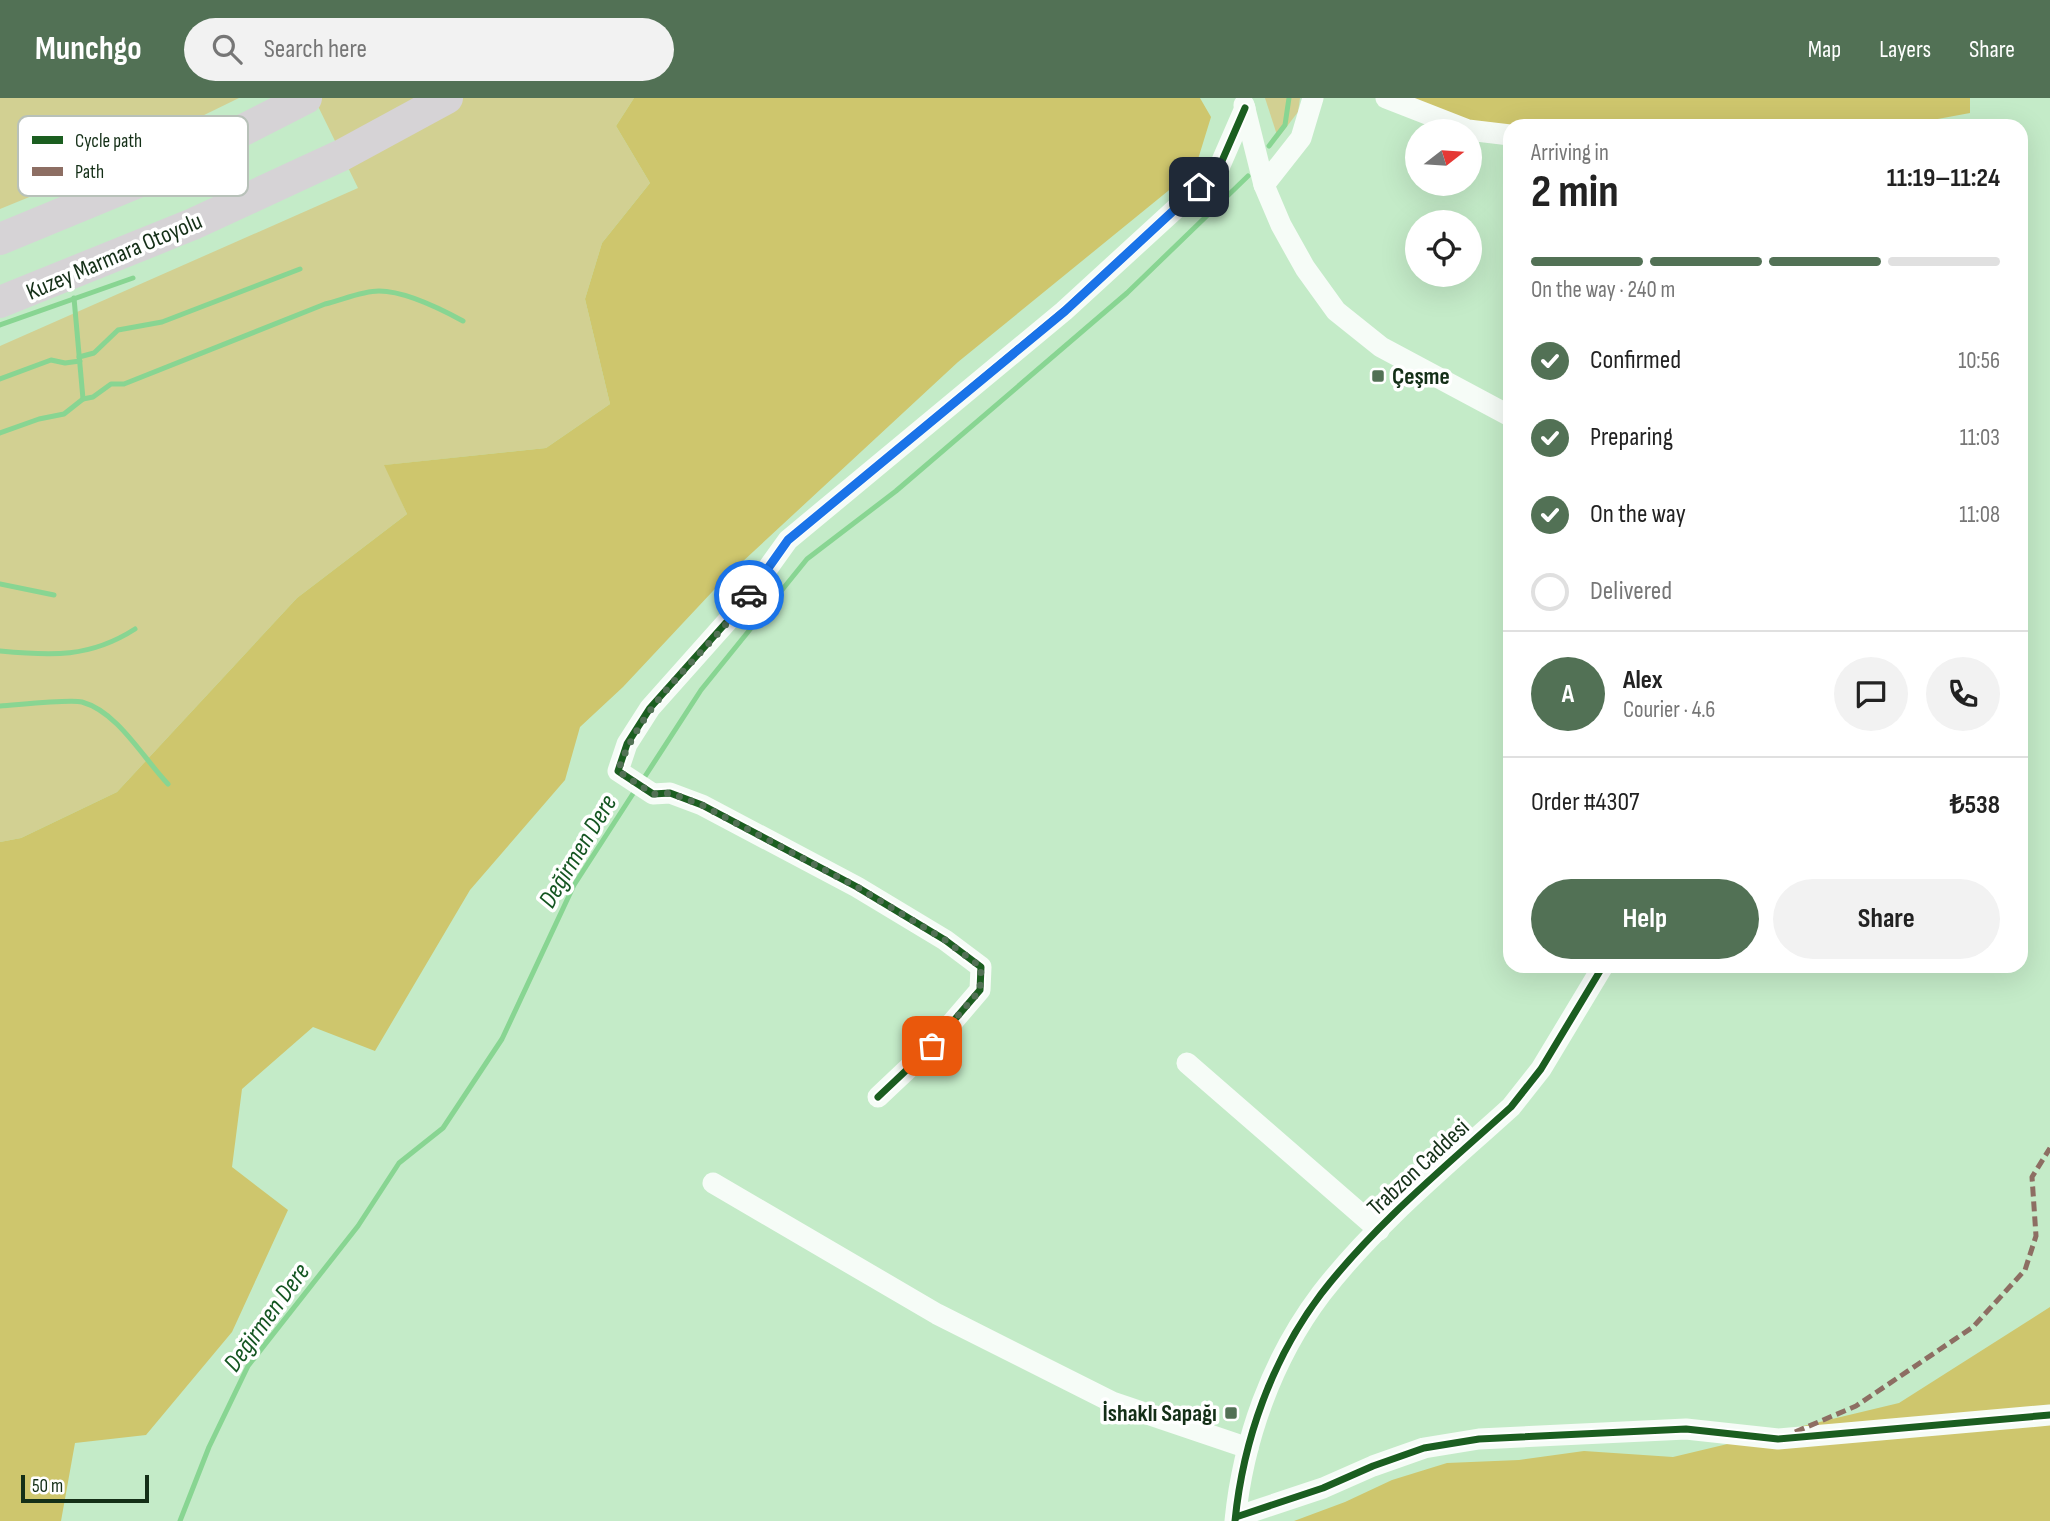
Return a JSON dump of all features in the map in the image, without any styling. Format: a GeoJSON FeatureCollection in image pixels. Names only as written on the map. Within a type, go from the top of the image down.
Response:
{"type":"FeatureCollection","features":[{"type":"Feature","properties":{"kind":"highway"},"geometry":{"type":"LineString","coordinates":[[248,128],[306,98]]}},
{"type":"Feature","properties":{"kind":"highway","name":"Kuzey Marmara Otoyolu"},"geometry":{"type":"LineString","coordinates":[[0,302],[193,224],[342,155],[447,98]]}},
{"type":"Feature","properties":{"kind":"highway"},"geometry":{"type":"LineString","coordinates":[[0,239],[104,196]]}},
{"type":"Feature","properties":{"kind":"street"},"geometry":{"type":"LineString","coordinates":[[1264,184],[1301,138],[1313,98]]}},
{"type":"Feature","properties":{"kind":"street"},"geometry":{"type":"LineString","coordinates":[[1386,98],[1468,130],[1503,134]]}},
{"type":"Feature","properties":{"kind":"street"},"geometry":{"type":"LineString","coordinates":[[1244,103],[1264,184],[1281,225],[1305,268],[1336,311],[1381,347],[1503,412]]}},
{"type":"Feature","properties":{"kind":"street"},"geometry":{"type":"LineString","coordinates":[[878,1097],[932,1046],[980,990],[981,967],[945,940],[857,887],[702,805],[670,793],[653,794],[618,771],[627,744],[650,708],[740,607],[788,540],[1065,311],[1218,170],[1244,103]]}},
{"type":"Feature","properties":{"kind":"street","name":"Trabzon Caddesi"},"geometry":{"type":"LineString","coordinates":[[1235,1519],[1248,1448],[1258,1414],[1276,1369],[1320,1296],[1379,1230],[1528,1089],[1599,973]]}},
{"type":"Feature","properties":{"kind":"street"},"geometry":{"type":"LineString","coordinates":[[1187,1063],[1379,1230]]}},
{"type":"Feature","properties":{"kind":"street"},"geometry":{"type":"LineString","coordinates":[[713,1183],[937,1314],[1112,1402],[1248,1448]]}},
{"type":"Feature","properties":{"kind":"street"},"geometry":{"type":"LineString","coordinates":[[1235,1519],[1424,1448],[1479,1439],[1686,1429],[1778,1439],[2050,1415]]}},
{"type":"Feature","properties":{"kind":"shaded area"},"geometry":{"type":"Polygon","coordinates":[[[0,98],[239,98],[202,116],[18,116],[18,196],[32,196],[0,209],[0,98]]]}},
{"type":"Feature","properties":{"kind":"shaded area"},"geometry":{"type":"Polygon","coordinates":[[[314,98],[634,98],[616,126],[650,183],[602,243],[585,299],[610,404],[546,448],[385,465],[407,514],[297,598],[117,792],[21,838],[0,842],[0,346],[358,188],[314,98]]]}},
{"type":"Feature","properties":{"kind":"shaded area"},"geometry":{"type":"Polygon","coordinates":[[[634,98],[1200,98],[1211,117],[1195,169],[958,362],[727,576],[623,687],[580,727],[565,780],[470,890],[375,1051],[313,1027],[242,1089],[232,1167],[288,1210],[232,1332],[146,1435],[75,1443],[61,1521],[0,1521],[0,842],[21,838],[117,792],[297,598],[407,514],[384,465],[546,448],[610,404],[585,299],[602,243],[650,183],[616,126],[634,98]]]}},
{"type":"Feature","properties":{"kind":"shaded area"},"geometry":{"type":"Polygon","coordinates":[[[1265,98],[1300,98],[1298,112],[1278,138],[1265,98]]]}},
{"type":"Feature","properties":{"kind":"shaded area"},"geometry":{"type":"Polygon","coordinates":[[[1386,98],[1970,98],[1970,113],[1938,119],[1503,119],[1503,133],[1482,127],[1482,119],[1456,119],[1386,98]]]}},
{"type":"Feature","properties":{"kind":"shaded area"},"geometry":{"type":"Polygon","coordinates":[[[2050,1307],[2050,1521],[1294,1521],[1345,1502],[1392,1480],[1447,1463],[1519,1460],[1584,1451],[1673,1457],[1899,1403],[2050,1307]]]}},
{"type":"Feature","properties":{"kind":"waterway","name":"Değirmen Dere"},"geometry":{"type":"LineString","coordinates":[[1269,146],[1285,125],[1289,98]]}},
{"type":"Feature","properties":{"kind":"waterway","name":"Değirmen Dere"},"geometry":{"type":"LineString","coordinates":[[642,781],[701,690],[807,559],[896,491],[1127,293],[1248,176]]}},
{"type":"Feature","properties":{"kind":"waterway"},"geometry":{"type":"LineString","coordinates":[[79,357],[94,353],[118,330],[162,322],[300,269]]}},
{"type":"Feature","properties":{"kind":"waterway"},"geometry":{"type":"LineString","coordinates":[[0,325],[133,278]]}},
{"type":"Feature","properties":{"kind":"waterway"},"geometry":{"type":"LineString","coordinates":[[0,433],[39,419],[64,414],[83,399],[93,397],[111,384],[124,384],[325,304],[359,294],[372,291],[400,294],[463,321]]}},
{"type":"Feature","properties":{"kind":"waterway"},"geometry":{"type":"LineString","coordinates":[[74,298],[83,399]]}},
{"type":"Feature","properties":{"kind":"waterway"},"geometry":{"type":"LineString","coordinates":[[0,379],[51,360],[65,363],[80,361]]}},
{"type":"Feature","properties":{"kind":"waterway"},"geometry":{"type":"LineString","coordinates":[[0,584],[54,595]]}},
{"type":"Feature","properties":{"kind":"waterway"},"geometry":{"type":"LineString","coordinates":[[0,651],[70,653],[102,645],[135,629]]}},
{"type":"Feature","properties":{"kind":"waterway"},"geometry":{"type":"LineString","coordinates":[[0,706],[75,701],[95,707],[118,725],[168,784]]}},
{"type":"Feature","properties":{"kind":"waterway","name":"Değirmen Dere"},"geometry":{"type":"LineString","coordinates":[[180,1521],[209,1447],[248,1366],[358,1226],[399,1163],[443,1128],[502,1039],[574,885],[636,789]]}},
{"type":"Feature","properties":{"kind":"marked path"},"geometry":{"type":"LineString","coordinates":[[1795,1432],[1856,1406],[1973,1327],[2025,1270],[2036,1236],[2032,1177],[2050,1148]]}},
{"type":"Feature","properties":{"kind":"cycle path"},"geometry":{"type":"LineString","coordinates":[[878,1097],[932,1046],[980,990],[981,967],[945,940],[857,887],[702,805],[670,793],[653,794],[618,771],[627,744],[650,708],[740,607],[788,540],[1064,311],[1218,170],[1245,108]]}},
{"type":"Feature","properties":{"kind":"cycle path"},"geometry":{"type":"LineString","coordinates":[[1235,1521],[1245,1460],[1263,1401],[1274,1373],[1304,1319],[1321,1294],[1364,1244],[1511,1107],[1541,1069],[1599,973]]}},
{"type":"Feature","properties":{"kind":"cycle path"},"geometry":{"type":"LineString","coordinates":[[1236,1517],[1323,1488],[1424,1448],[1479,1439],[1686,1429],[1778,1439],[2050,1415]]}},
{"type":"Feature","properties":{"kind":"way so far"},"geometry":{"type":"LineString","coordinates":[[749,595],[650,708],[627,744],[618,771],[653,794],[670,793],[702,805],[857,887],[945,940],[981,967],[980,990],[932,1046]]}},
{"type":"Feature","properties":{"kind":"place","name":"Çeşme"},"geometry":{"type":"Point","coordinates":[1378,376]}},
{"type":"Feature","properties":{"kind":"place","name":"İshaklı Sapağı"},"geometry":{"type":"Point","coordinates":[1231,1413]}},
{"type":"Feature","properties":{"kind":"route"},"geometry":{"type":"LineString","coordinates":[[749,595],[788,540],[1065,311],[1199,187]]}}]}
